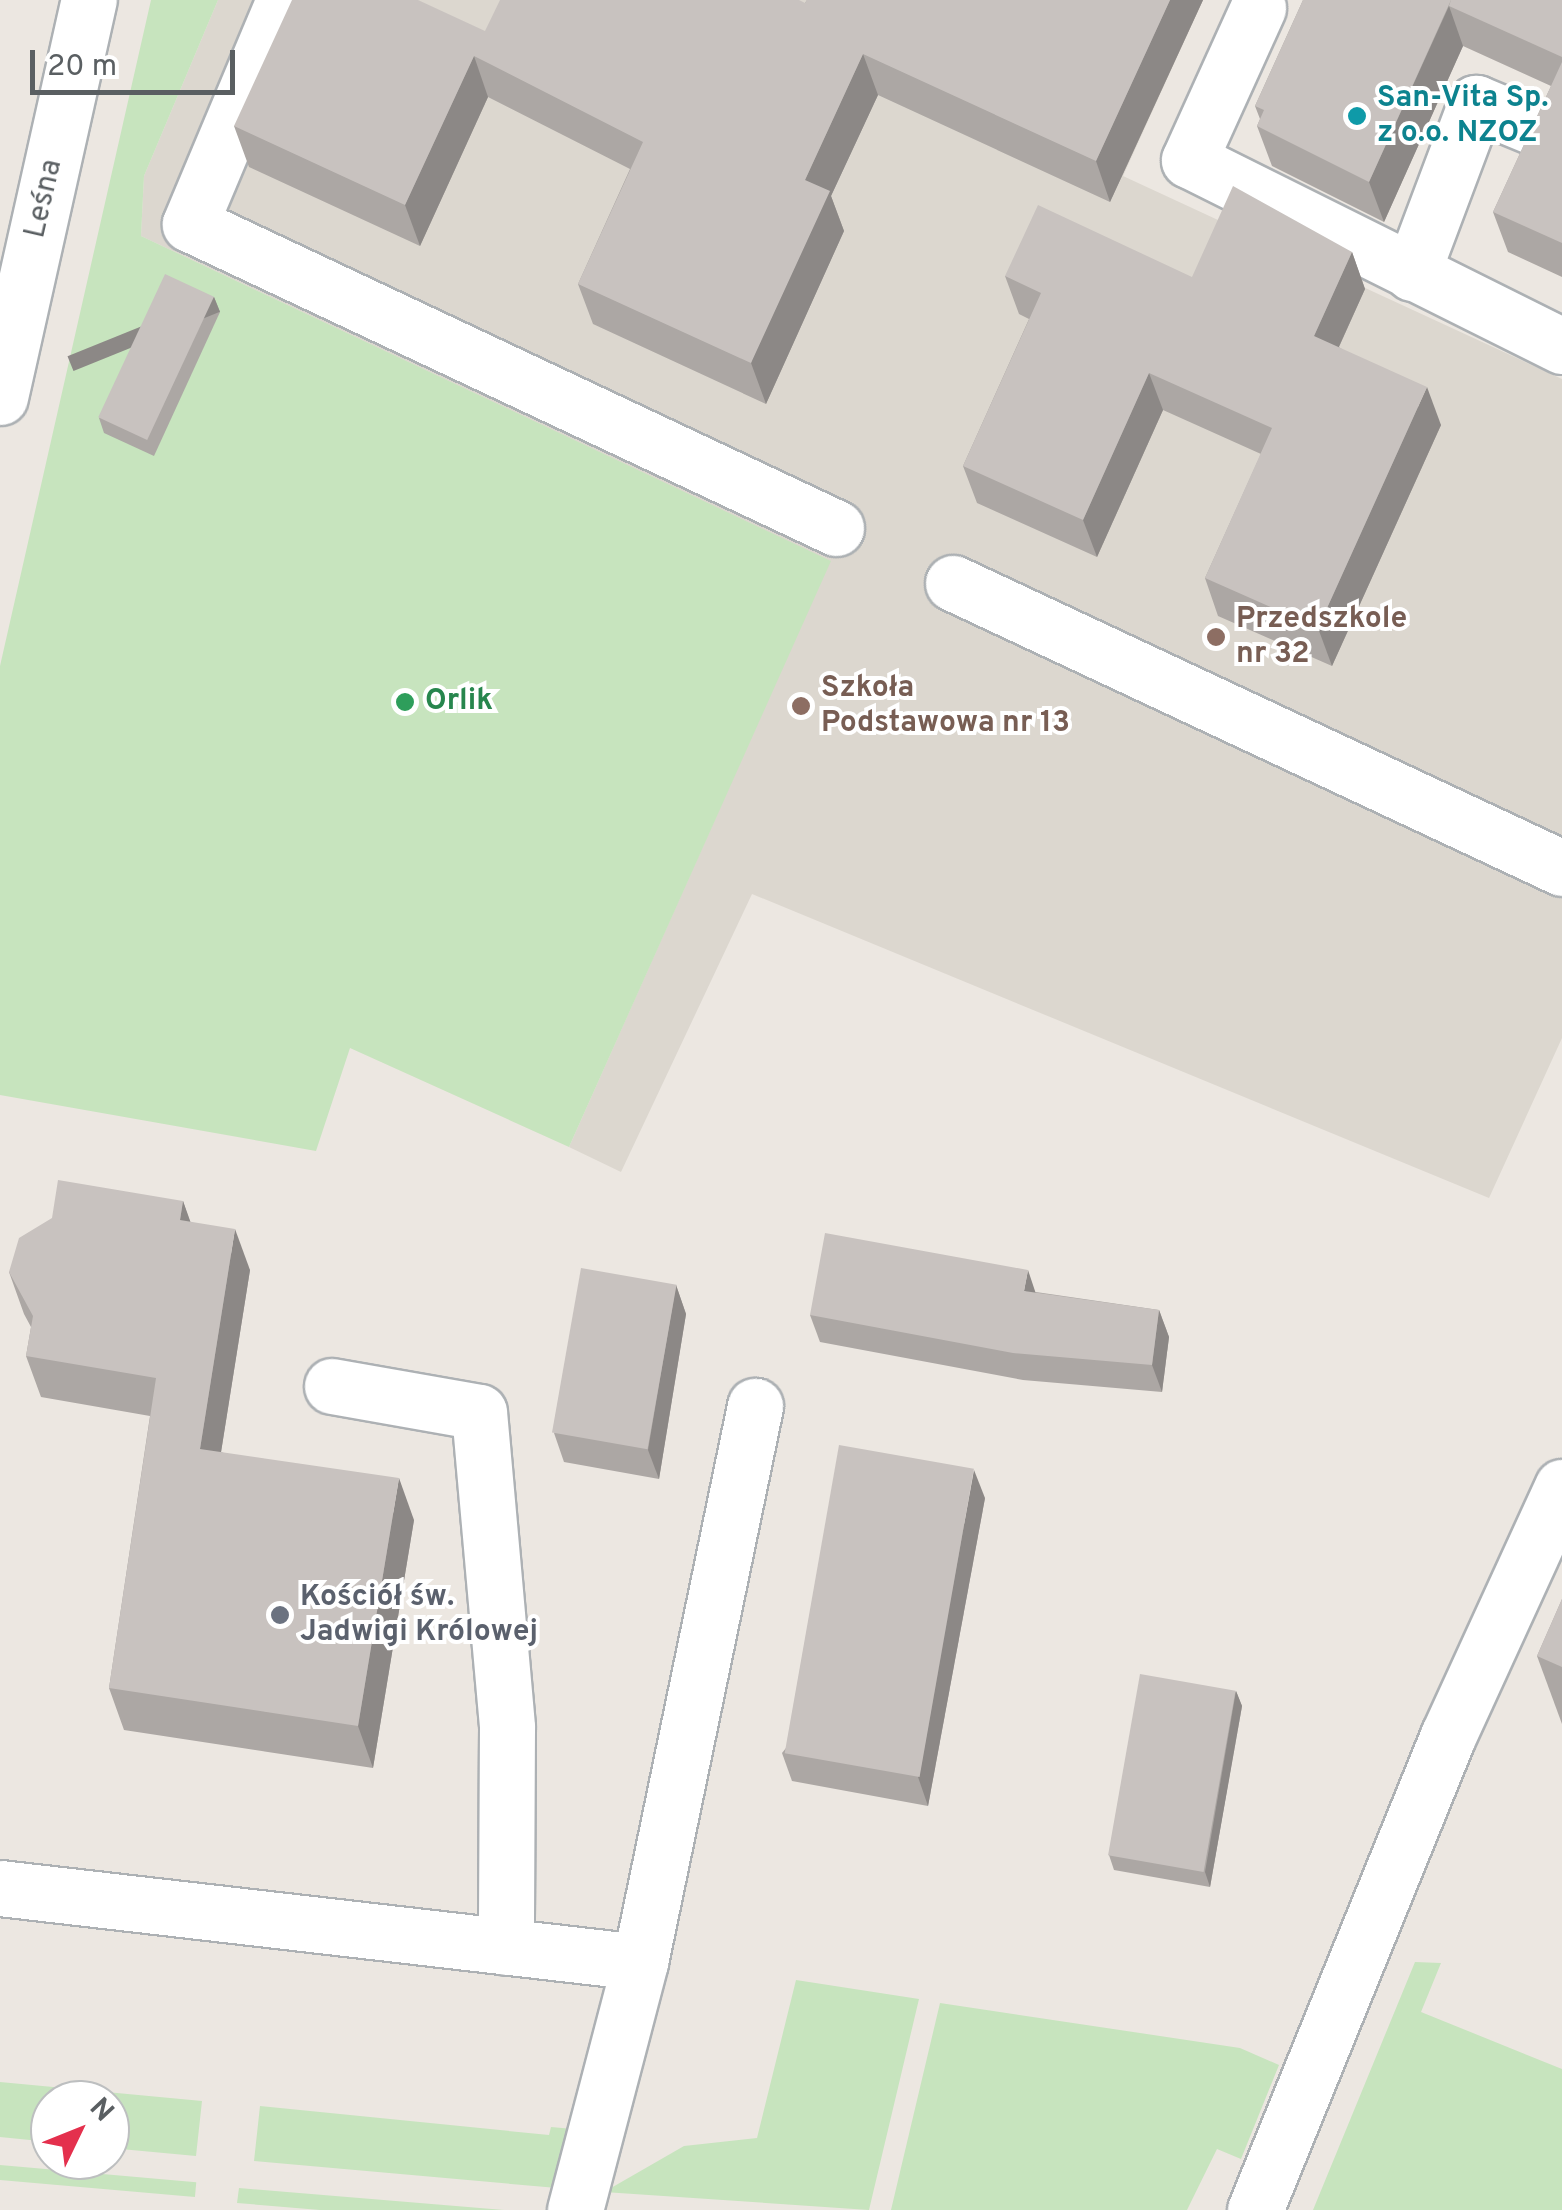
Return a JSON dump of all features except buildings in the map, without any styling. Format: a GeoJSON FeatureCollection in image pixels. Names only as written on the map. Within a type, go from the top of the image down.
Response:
{"type":"FeatureCollection","features":[{"type":"Feature","properties":{"kind":"street","name":"Leśna"},"geometry":{"type":"LineString","coordinates":[[0,397],[89,0]]}},
{"type":"Feature","properties":{"kind":"street"},"geometry":{"type":"LineString","coordinates":[[284,0],[190,224],[836,528]]}},
{"type":"Feature","properties":{"kind":"street"},"geometry":{"type":"LineString","coordinates":[[1258,8],[1189,160],[1562,346]]}},
{"type":"Feature","properties":{"kind":"street"},"geometry":{"type":"LineString","coordinates":[[1412,273],[1476,103],[1536,128]]}},
{"type":"Feature","properties":{"kind":"street"},"geometry":{"type":"LineString","coordinates":[[953,583],[1562,868]]}},
{"type":"Feature","properties":{"kind":"street"},"geometry":{"type":"LineString","coordinates":[[332,1386],[479,1412],[507,1728],[506,1947]]}},
{"type":"Feature","properties":{"kind":"street"},"geometry":{"type":"LineString","coordinates":[[575,2210],[640,1962],[755,1406]]}},
{"type":"Feature","properties":{"kind":"street"},"geometry":{"type":"LineString","coordinates":[[1255,2210],[1441,1754],[1562,1487]]}},
{"type":"Feature","properties":{"kind":"street"},"geometry":{"type":"LineString","coordinates":[[0,1888],[640,1962]]}},
{"type":"Feature","properties":{"kind":"shaded area"},"geometry":{"type":"Polygon","coordinates":[[[218,0],[1203,0],[1123,176],[1562,379],[1562,1038],[1489,1198],[752,894],[621,1172],[569,1147],[830,561],[141,236],[144,176],[218,0]]]}},
{"type":"Feature","properties":{"kind":"green space","name":"Orlik"},"geometry":{"type":"Polygon","coordinates":[[[151,0],[218,0],[144,176],[141,236],[831,561],[569,1147],[350,1048],[316,1151],[0,1095],[0,666],[151,0]]]}},
{"type":"Feature","properties":{"kind":"green space"},"geometry":{"type":"Polygon","coordinates":[[[1415,1962],[1441,1963],[1421,2012],[1562,2069],[1562,2210],[1313,2210],[1415,1962]]]}},
{"type":"Feature","properties":{"kind":"green space"},"geometry":{"type":"Polygon","coordinates":[[[796,1980],[919,1999],[869,2210],[604,2192],[684,2146],[757,2138],[796,1980]]]}},
{"type":"Feature","properties":{"kind":"green space"},"geometry":{"type":"Polygon","coordinates":[[[940,2003],[1240,2048],[1279,2065],[1241,2159],[1217,2149],[1187,2210],[891,2210],[940,2003]]]}},
{"type":"Feature","properties":{"kind":"green space"},"geometry":{"type":"Polygon","coordinates":[[[0,2082],[30,2085],[30,2140],[0,2137],[0,2082]]]}},
{"type":"Feature","properties":{"kind":"green space"},"geometry":{"type":"Polygon","coordinates":[[[130,2094],[202,2101],[196,2156],[130,2150],[130,2094]]]}},
{"type":"Feature","properties":{"kind":"green space"},"geometry":{"type":"Polygon","coordinates":[[[260,2106],[549,2135],[551,2127],[573,2129],[557,2188],[254,2161],[260,2106]]]}},
{"type":"Feature","properties":{"kind":"green space"},"geometry":{"type":"Polygon","coordinates":[[[0,2165],[30,2168],[30,2180],[130,2180],[130,2176],[196,2182],[195,2197],[0,2180],[0,2165]]]}},
{"type":"Feature","properties":{"kind":"green space"},"geometry":{"type":"Polygon","coordinates":[[[239,2188],[504,2210],[320,2210],[237,2203],[239,2188]]]}},
{"type":"Feature","properties":{"kind":"place","name":"San-Vita Sp. z o.o. NZOZ"},"geometry":{"type":"Point","coordinates":[1357,116]}},
{"type":"Feature","properties":{"kind":"place","name":"Przedszkole nr 32"},"geometry":{"type":"Point","coordinates":[1216,637]}},
{"type":"Feature","properties":{"kind":"place","name":"Orlik"},"geometry":{"type":"Point","coordinates":[405,702]}},
{"type":"Feature","properties":{"kind":"place","name":"Szkoła Podstawowa nr 13"},"geometry":{"type":"Point","coordinates":[801,706]}},
{"type":"Feature","properties":{"kind":"place","name":"Kościół św. Jadwigi Królowej"},"geometry":{"type":"Point","coordinates":[280,1615]}}]}
